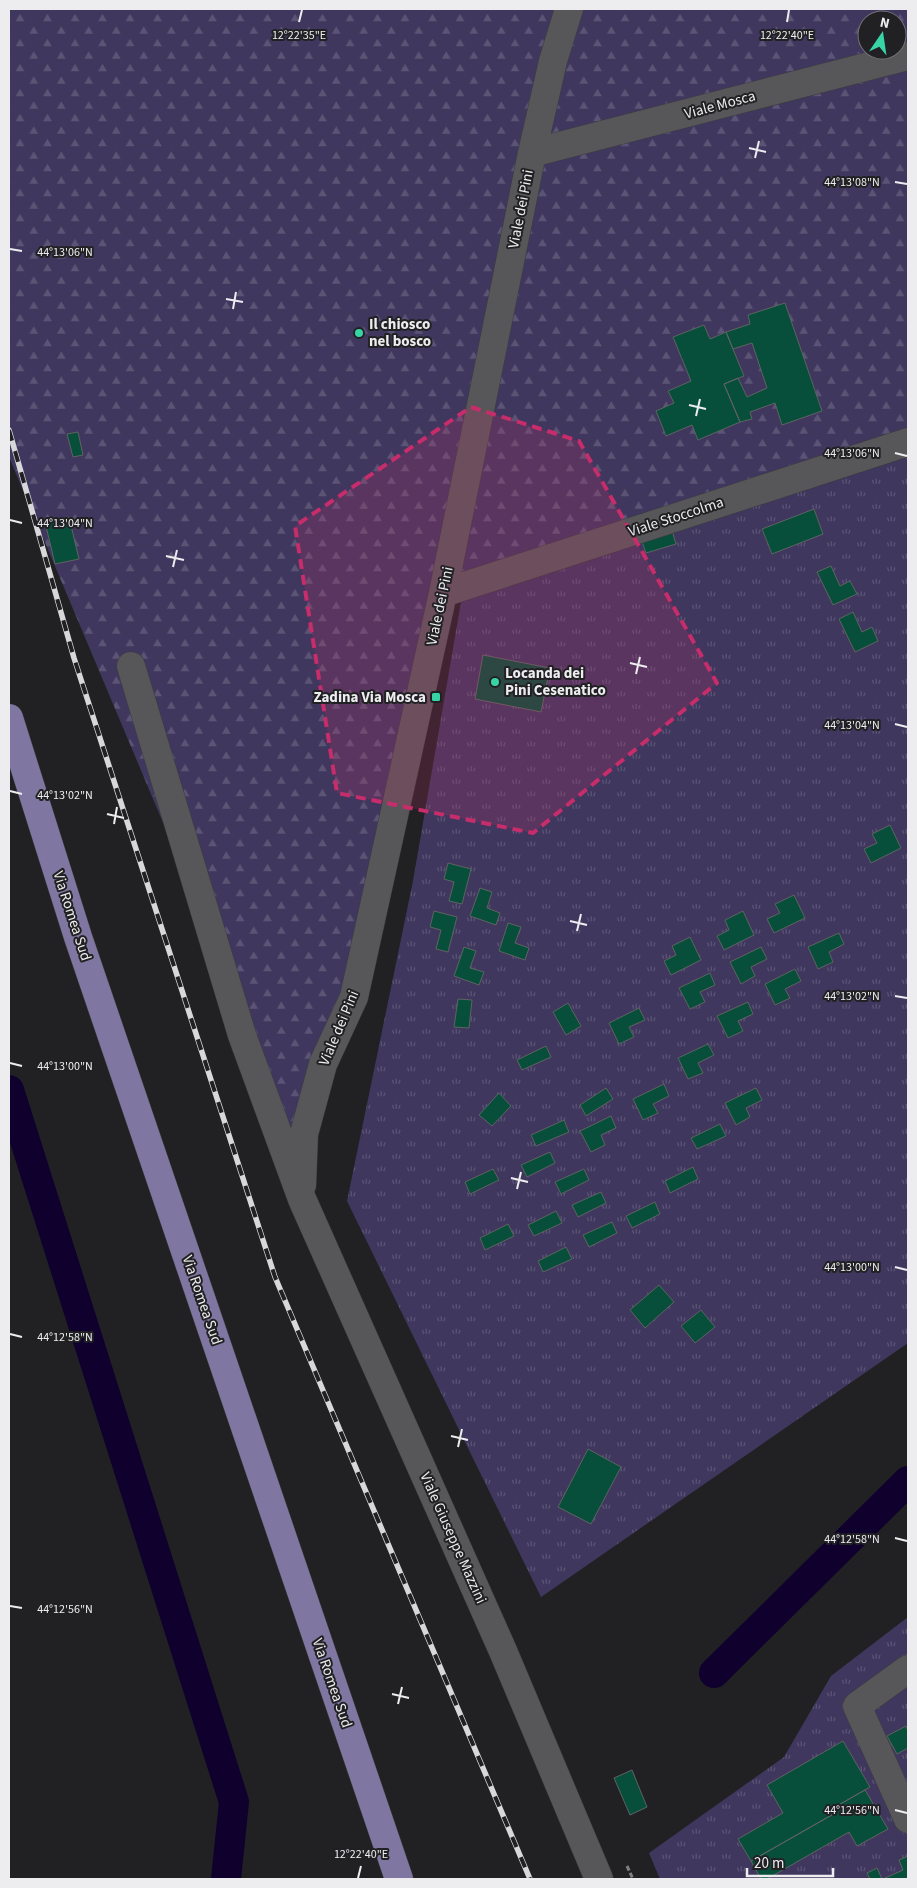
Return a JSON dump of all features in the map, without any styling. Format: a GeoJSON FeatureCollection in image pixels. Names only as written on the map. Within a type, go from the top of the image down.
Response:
{"type":"FeatureCollection","features":[{"type":"Feature","properties":{"kind":"main road","name":"Via Romea Sud"},"geometry":{"type":"LineString","coordinates":[[9,718],[81,946],[399,1879]]}},
{"type":"Feature","properties":{"kind":"street","name":"Viale dei Pini"},"geometry":{"type":"LineString","coordinates":[[302,1199],[304,1134],[323,1064],[354,996],[443,593],[532,154],[553,62],[569,9]]}},
{"type":"Feature","properties":{"kind":"street","name":"Viale Mosca"},"geometry":{"type":"LineString","coordinates":[[532,154],[908,56]]}},
{"type":"Feature","properties":{"kind":"street","name":"Viale Stoccolma"},"geometry":{"type":"LineString","coordinates":[[443,593],[908,442]]}},
{"type":"Feature","properties":{"kind":"street","name":"Viale Giuseppe Mazzini"},"geometry":{"type":"LineString","coordinates":[[131,666],[242,1036],[302,1199],[503,1651],[598,1879]]}},
{"type":"Feature","properties":{"kind":"street"},"geometry":{"type":"LineString","coordinates":[[908,1669],[857,1706],[908,1819]]}},
{"type":"Feature","properties":{"kind":"highlighted area"},"geometry":{"type":"Polygon","coordinates":[[[471,407],[579,441],[717,683],[533,833],[337,793],[295,526],[471,407]]]}},
{"type":"Feature","properties":{"kind":"green space"},"geometry":{"type":"Polygon","coordinates":[[[9,9],[908,9],[908,448],[443,593],[302,1199],[215,946],[9,457],[9,9]]]}},
{"type":"Feature","properties":{"kind":"green space"},"geometry":{"type":"Polygon","coordinates":[[[908,457],[908,1343],[541,1597],[347,1201],[413,881],[461,602],[908,457]]]}},
{"type":"Feature","properties":{"kind":"green space"},"geometry":{"type":"Polygon","coordinates":[[[908,1617],[908,1879],[660,1879],[649,1853],[784,1757],[831,1676],[908,1617]]]}},
{"type":"Feature","properties":{"kind":"building"},"geometry":{"type":"Polygon","coordinates":[[[785,303],[822,411],[782,425],[775,403],[750,412],[752,419],[740,422],[724,384],[738,378],[747,397],[767,388],[752,343],[733,349],[726,332],[750,324],[748,315],[785,303]]]}},
{"type":"Feature","properties":{"kind":"building"},"geometry":{"type":"Polygon","coordinates":[[[704,325],[710,339],[726,332],[744,376],[724,384],[740,422],[698,440],[692,425],[666,436],[656,411],[674,403],[668,391],[691,381],[673,337],[704,325]]]}},
{"type":"Feature","properties":{"kind":"building"},"geometry":{"type":"Polygon","coordinates":[[[78,432],[83,455],[73,457],[67,434],[78,432]]]}},
{"type":"Feature","properties":{"kind":"building"},"geometry":{"type":"Polygon","coordinates":[[[814,509],[823,534],[772,554],[762,529],[814,509]]]}},
{"type":"Feature","properties":{"kind":"building"},"geometry":{"type":"Polygon","coordinates":[[[69,517],[79,559],[55,564],[45,522],[69,517]]]}},
{"type":"Feature","properties":{"kind":"building"},"geometry":{"type":"Polygon","coordinates":[[[671,527],[676,544],[646,553],[640,536],[671,527]]]}},
{"type":"Feature","properties":{"kind":"building"},"geometry":{"type":"Polygon","coordinates":[[[831,566],[840,586],[850,581],[857,594],[833,605],[817,572],[831,566]]]}},
{"type":"Feature","properties":{"kind":"building"},"geometry":{"type":"Polygon","coordinates":[[[853,612],[862,632],[872,627],[878,641],[855,652],[839,619],[853,612]]]}},
{"type":"Feature","properties":{"kind":"building"},"geometry":{"type":"Polygon","coordinates":[[[483,655],[550,668],[541,712],[475,699],[483,655]]]}},
{"type":"Feature","properties":{"kind":"building"},"geometry":{"type":"Polygon","coordinates":[[[890,825],[901,848],[871,863],[864,849],[877,843],[872,834],[890,825]]]}},
{"type":"Feature","properties":{"kind":"building"},"geometry":{"type":"Polygon","coordinates":[[[448,863],[471,869],[462,904],[449,901],[454,882],[444,879],[448,863]]]}},
{"type":"Feature","properties":{"kind":"building"},"geometry":{"type":"Polygon","coordinates":[[[480,888],[492,892],[487,908],[500,913],[496,925],[470,916],[480,888]]]}},
{"type":"Feature","properties":{"kind":"building"},"geometry":{"type":"Polygon","coordinates":[[[794,895],[805,918],[774,933],[767,919],[780,913],[775,904],[794,895]]]}},
{"type":"Feature","properties":{"kind":"building"},"geometry":{"type":"Polygon","coordinates":[[[434,911],[457,917],[448,952],[436,949],[441,930],[430,927],[434,911]]]}},
{"type":"Feature","properties":{"kind":"building"},"geometry":{"type":"Polygon","coordinates":[[[743,911],[754,935],[724,950],[717,936],[729,930],[725,920],[743,911]]]}},
{"type":"Feature","properties":{"kind":"building"},"geometry":{"type":"Polygon","coordinates":[[[508,923],[521,927],[515,943],[529,948],[525,960],[499,951],[508,923]]]}},
{"type":"Feature","properties":{"kind":"building"},"geometry":{"type":"Polygon","coordinates":[[[839,933],[844,944],[829,952],[833,962],[818,969],[808,947],[839,933]]]}},
{"type":"Feature","properties":{"kind":"building"},"geometry":{"type":"Polygon","coordinates":[[[690,937],[701,960],[671,975],[664,961],[676,955],[672,946],[690,937]]]}},
{"type":"Feature","properties":{"kind":"building"},"geometry":{"type":"Polygon","coordinates":[[[464,947],[476,951],[470,968],[484,972],[479,985],[454,976],[464,947]]]}},
{"type":"Feature","properties":{"kind":"building"},"geometry":{"type":"Polygon","coordinates":[[[761,947],[767,959],[751,967],[755,976],[741,984],[730,962],[761,947]]]}},
{"type":"Feature","properties":{"kind":"building"},"geometry":{"type":"Polygon","coordinates":[[[795,969],[801,981],[785,989],[790,998],[775,1005],[765,984],[795,969]]]}},
{"type":"Feature","properties":{"kind":"building"},"geometry":{"type":"Polygon","coordinates":[[[710,973],[715,985],[700,992],[705,1002],[690,1009],[679,988],[710,973]]]}},
{"type":"Feature","properties":{"kind":"building"},"geometry":{"type":"Polygon","coordinates":[[[458,999],[472,1000],[469,1028],[454,1027],[458,999]]]}},
{"type":"Feature","properties":{"kind":"building"},"geometry":{"type":"Polygon","coordinates":[[[748,1002],[753,1014],[738,1021],[743,1031],[728,1038],[717,1016],[748,1002]]]}},
{"type":"Feature","properties":{"kind":"building"},"geometry":{"type":"Polygon","coordinates":[[[568,1003],[581,1026],[566,1035],[553,1012],[568,1003]]]}},
{"type":"Feature","properties":{"kind":"building"},"geometry":{"type":"Polygon","coordinates":[[[639,1008],[645,1020],[629,1027],[634,1037],[619,1044],[609,1023],[639,1008]]]}},
{"type":"Feature","properties":{"kind":"building"},"geometry":{"type":"Polygon","coordinates":[[[708,1044],[714,1055],[698,1063],[703,1073],[688,1079],[678,1058],[708,1044]]]}},
{"type":"Feature","properties":{"kind":"building"},"geometry":{"type":"Polygon","coordinates":[[[546,1046],[551,1057],[522,1070],[517,1060],[546,1046]]]}},
{"type":"Feature","properties":{"kind":"building"},"geometry":{"type":"Polygon","coordinates":[[[664,1084],[669,1096],[653,1104],[658,1113],[643,1120],[633,1099],[664,1084]]]}},
{"type":"Feature","properties":{"kind":"building"},"geometry":{"type":"Polygon","coordinates":[[[606,1088],[613,1099],[586,1116],[580,1105],[606,1088]]]}},
{"type":"Feature","properties":{"kind":"building"},"geometry":{"type":"Polygon","coordinates":[[[756,1088],[762,1100],[746,1108],[750,1117],[736,1125],[725,1103],[756,1088]]]}},
{"type":"Feature","properties":{"kind":"building"},"geometry":{"type":"Polygon","coordinates":[[[499,1093],[511,1106],[492,1126],[479,1115],[499,1093]]]}},
{"type":"Feature","properties":{"kind":"building"},"geometry":{"type":"Polygon","coordinates":[[[611,1116],[616,1128],[601,1135],[605,1145],[591,1152],[580,1131],[611,1116]]]}},
{"type":"Feature","properties":{"kind":"building"},"geometry":{"type":"Polygon","coordinates":[[[564,1120],[569,1132],[536,1146],[531,1135],[564,1120]]]}},
{"type":"Feature","properties":{"kind":"building"},"geometry":{"type":"Polygon","coordinates":[[[720,1124],[726,1136],[697,1149],[691,1138],[720,1124]]]}},
{"type":"Feature","properties":{"kind":"building"},"geometry":{"type":"Polygon","coordinates":[[[550,1152],[555,1163],[527,1177],[521,1165],[550,1152]]]}},
{"type":"Feature","properties":{"kind":"building"},"geometry":{"type":"Polygon","coordinates":[[[693,1167],[698,1179],[670,1193],[665,1181],[693,1167]]]}},
{"type":"Feature","properties":{"kind":"building"},"geometry":{"type":"Polygon","coordinates":[[[493,1169],[499,1180],[470,1194],[465,1182],[493,1169]]]}},
{"type":"Feature","properties":{"kind":"building"},"geometry":{"type":"Polygon","coordinates":[[[584,1169],[589,1180],[561,1194],[555,1182],[584,1169]]]}},
{"type":"Feature","properties":{"kind":"building"},"geometry":{"type":"Polygon","coordinates":[[[601,1192],[606,1203],[578,1217],[572,1205],[601,1192]]]}},
{"type":"Feature","properties":{"kind":"building"},"geometry":{"type":"Polygon","coordinates":[[[655,1202],[660,1214],[632,1228],[626,1216],[655,1202]]]}},
{"type":"Feature","properties":{"kind":"building"},"geometry":{"type":"Polygon","coordinates":[[[556,1211],[562,1223],[534,1236],[528,1225],[556,1211]]]}},
{"type":"Feature","properties":{"kind":"building"},"geometry":{"type":"Polygon","coordinates":[[[612,1222],[617,1233],[589,1247],[583,1235],[612,1222]]]}},
{"type":"Feature","properties":{"kind":"building"},"geometry":{"type":"Polygon","coordinates":[[[508,1224],[514,1236],[485,1250],[480,1238],[508,1224]]]}},
{"type":"Feature","properties":{"kind":"building"},"geometry":{"type":"Polygon","coordinates":[[[566,1247],[572,1259],[543,1272],[538,1261],[566,1247]]]}},
{"type":"Feature","properties":{"kind":"building"},"geometry":{"type":"Polygon","coordinates":[[[659,1285],[674,1302],[645,1328],[630,1310],[659,1285]]]}},
{"type":"Feature","properties":{"kind":"building"},"geometry":{"type":"Polygon","coordinates":[[[701,1310],[715,1327],[695,1343],[681,1326],[701,1310]]]}},
{"type":"Feature","properties":{"kind":"building"},"geometry":{"type":"Polygon","coordinates":[[[588,1449],[621,1467],[591,1524],[558,1507],[588,1449]]]}},
{"type":"Feature","properties":{"kind":"building"},"geometry":{"type":"Polygon","coordinates":[[[906,1726],[908,1731],[908,1748],[897,1754],[887,1736],[906,1726]]]}},
{"type":"Feature","properties":{"kind":"building"},"geometry":{"type":"Polygon","coordinates":[[[843,1741],[870,1787],[835,1807],[837,1812],[751,1861],[738,1839],[783,1813],[767,1785],[843,1741]]]}},
{"type":"Feature","properties":{"kind":"building"},"geometry":{"type":"Polygon","coordinates":[[[632,1770],[647,1807],[630,1815],[614,1778],[632,1770]]]}},
{"type":"Feature","properties":{"kind":"building"},"geometry":{"type":"Polygon","coordinates":[[[865,1790],[888,1829],[857,1846],[849,1832],[767,1879],[761,1879],[751,1861],[837,1812],[835,1807],[865,1790]]]}},
{"type":"Feature","properties":{"kind":"building"},"geometry":{"type":"Polygon","coordinates":[[[908,1856],[908,1879],[883,1879],[903,1870],[899,1860],[908,1856]]]}},
{"type":"Feature","properties":{"kind":"building"},"geometry":{"type":"Polygon","coordinates":[[[877,1868],[882,1879],[870,1879],[867,1873],[877,1868]]]}},
{"type":"Feature","properties":{"kind":"waterway"},"geometry":{"type":"LineString","coordinates":[[9,1090],[234,1802],[226,1879]]}},
{"type":"Feature","properties":{"kind":"waterway"},"geometry":{"type":"LineString","coordinates":[[714,1673],[908,1481]]}},
{"type":"Feature","properties":{"kind":"railway"},"geometry":{"type":"LineString","coordinates":[[9,430],[74,658],[275,1277],[530,1879]]}},
{"type":"Feature","properties":{"kind":"place","name":"Il chiosco nel bosco"},"geometry":{"type":"Point","coordinates":[359,333]}},
{"type":"Feature","properties":{"kind":"place","name":"Locanda dei Pini Cesenatico"},"geometry":{"type":"Point","coordinates":[495,682]}},
{"type":"Feature","properties":{"kind":"place","name":"Zadina Via Mosca"},"geometry":{"type":"Point","coordinates":[436,697]}}]}
